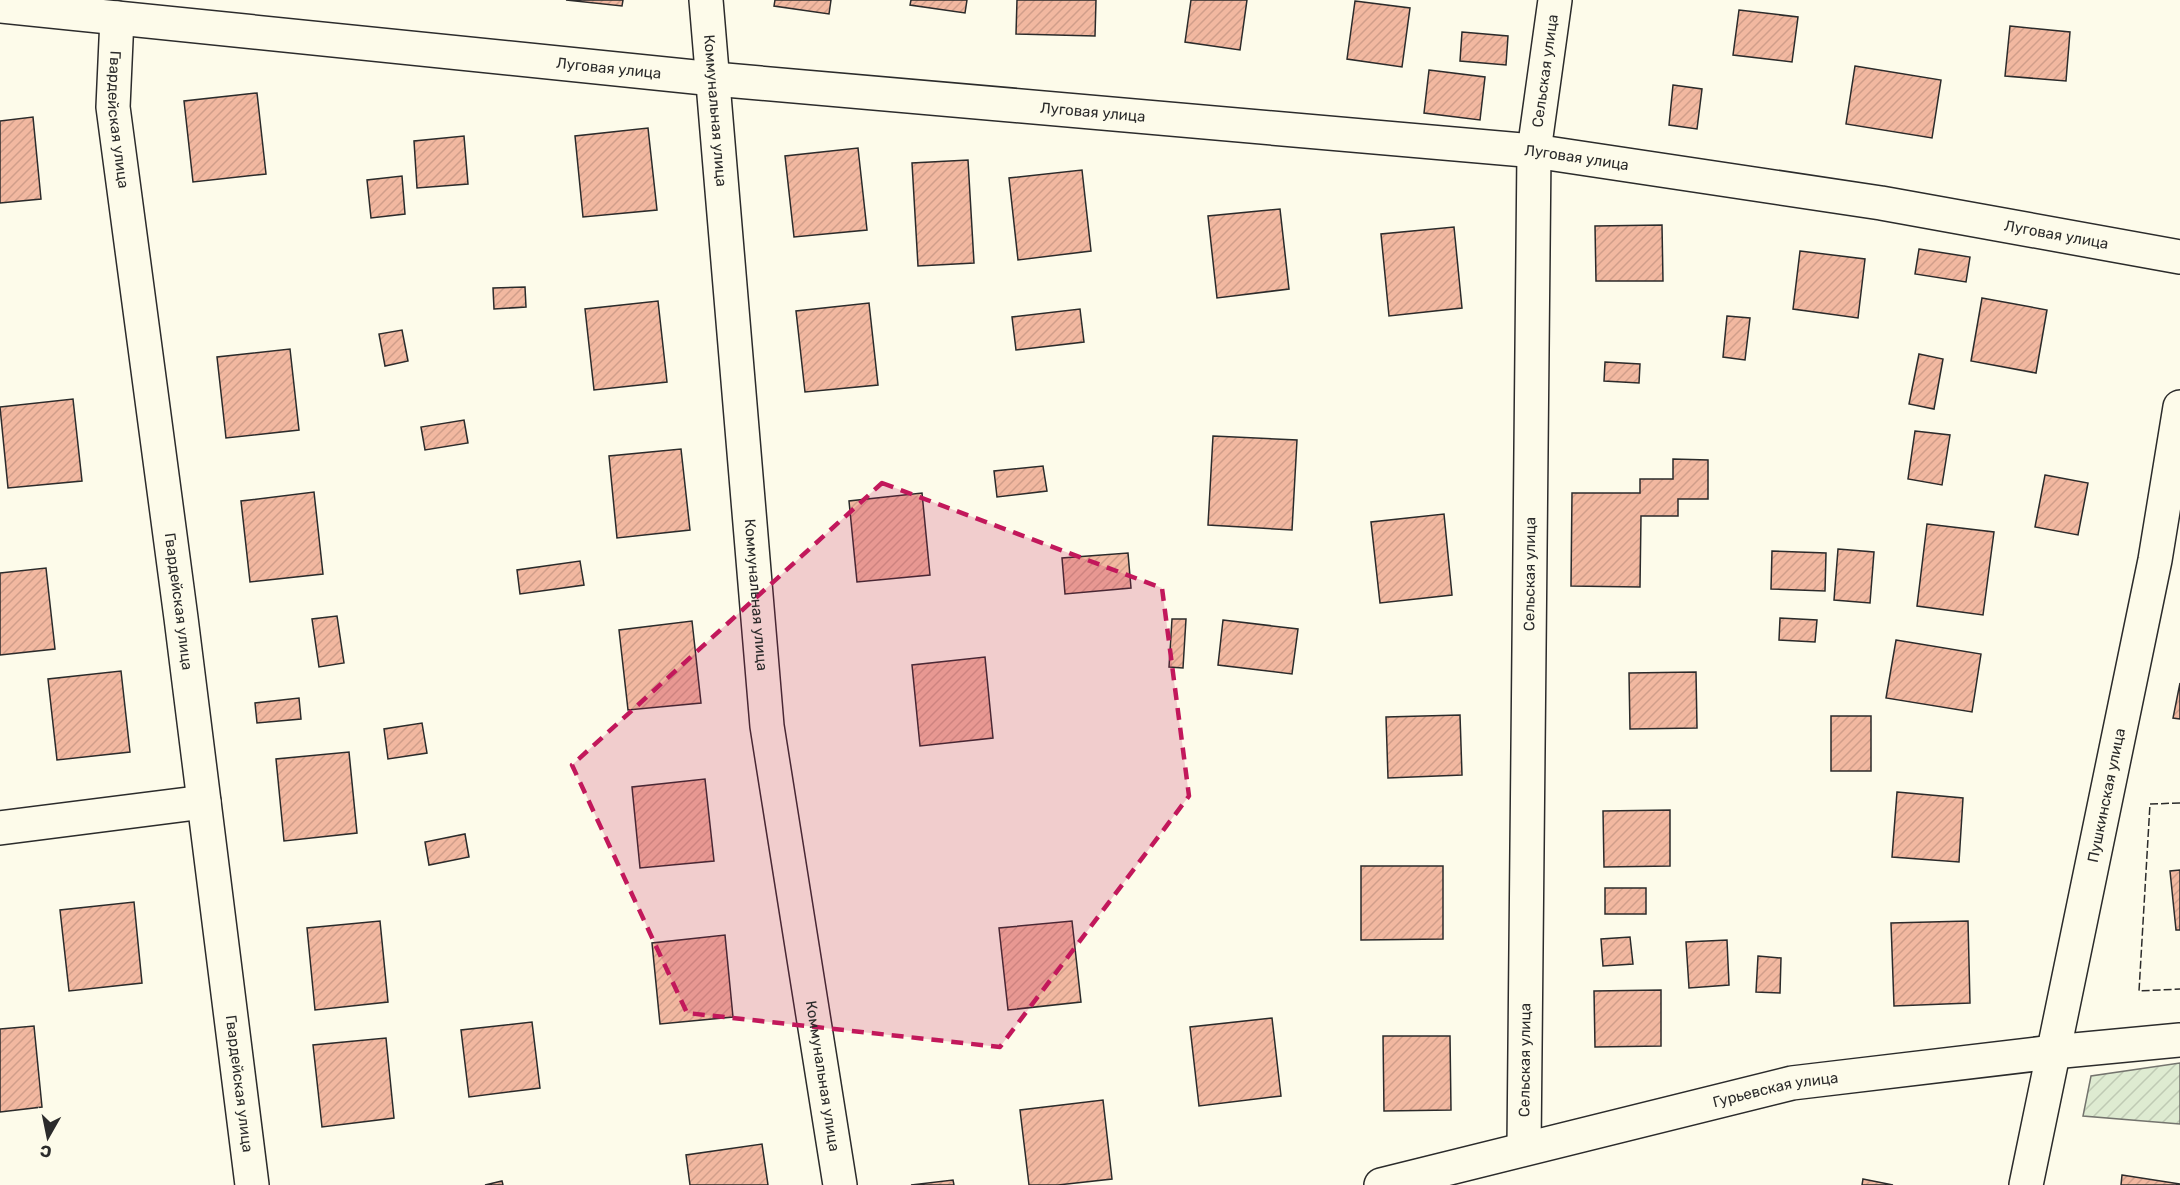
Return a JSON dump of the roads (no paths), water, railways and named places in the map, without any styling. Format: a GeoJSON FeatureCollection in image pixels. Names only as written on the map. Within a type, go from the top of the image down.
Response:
{"type":"FeatureCollection","features":[{"type":"Feature","properties":{"kind":"street","name":"Коммунальная улица"},"geometry":{"type":"LineString","coordinates":[[706,0],[767,726],[840,1185]]}},
{"type":"Feature","properties":{"kind":"street","name":"Сельская улица"},"geometry":{"type":"LineString","coordinates":[[1524,1148],[1534,151],[1556,0]]}},
{"type":"Feature","properties":{"kind":"street","name":"Луговая улица"},"geometry":{"type":"LineString","coordinates":[[0,6],[714,79],[1534,151],[1881,203],[2180,256]]}},
{"type":"Feature","properties":{"kind":"street","name":"Гвардейская улица"},"geometry":{"type":"LineString","coordinates":[[117,18],[113,107],[252,1185]]}},
{"type":"Feature","properties":{"kind":"street","name":"Пушкинская улица"},"geometry":{"type":"LineString","coordinates":[[2025,1185],[2155,560],[2180,406]]}},
{"type":"Feature","properties":{"kind":"street"},"geometry":{"type":"LineString","coordinates":[[0,828],[204,802]]}},
{"type":"Feature","properties":{"kind":"street","name":"Гурьевская улица"},"geometry":{"type":"LineString","coordinates":[[1381,1185],[1792,1083],[2053,1052],[2180,1040]]}}]}
